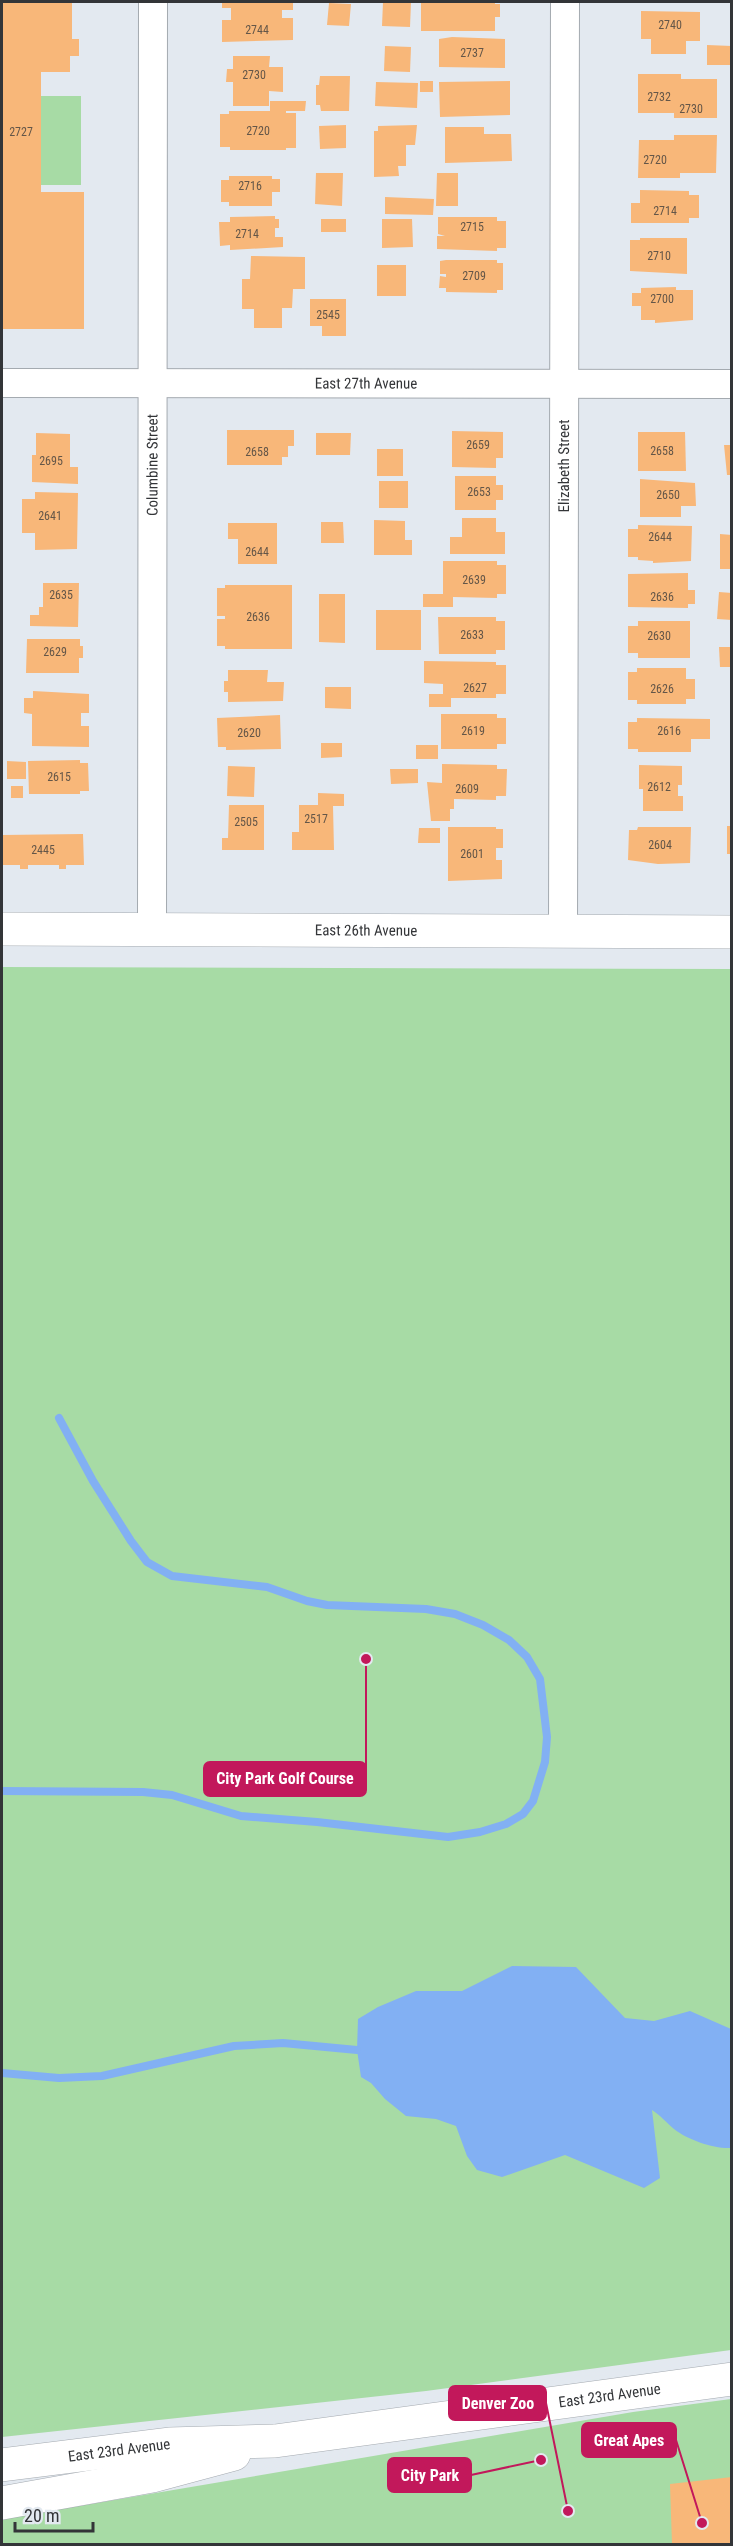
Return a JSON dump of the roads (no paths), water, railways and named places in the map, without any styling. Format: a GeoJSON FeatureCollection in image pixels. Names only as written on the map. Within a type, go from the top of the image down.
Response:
{"type":"FeatureCollection","features":[{"type":"Feature","properties":{"kind":"main road","name":"East 26th Avenue"},"geometry":{"type":"LineString","coordinates":[[2,929],[732,932]]}},
{"type":"Feature","properties":{"kind":"main road","name":"East 23rd Avenue"},"geometry":{"type":"LineString","coordinates":[[2,2465],[169,2444],[275,2441],[732,2379]]}},
{"type":"Feature","properties":{"kind":"main road","name":"East 23rd Avenue"},"geometry":{"type":"LineString","coordinates":[[2,2503],[162,2474],[275,2441]]}},
{"type":"Feature","properties":{"kind":"street","name":"Columbine Street"},"geometry":{"type":"LineString","coordinates":[[152,930],[153,2]]}},
{"type":"Feature","properties":{"kind":"street","name":"Elizabeth Street"},"geometry":{"type":"LineString","coordinates":[[563,931],[565,2]]}},
{"type":"Feature","properties":{"kind":"street","name":"East 27th Avenue"},"geometry":{"type":"LineString","coordinates":[[2,383],[732,384]]}},
{"type":"Feature","properties":{"kind":"water"},"geometry":{"type":"Polygon","coordinates":[[[512,1966],[576,1967],[625,2018],[654,2021],[690,2011],[731,2029],[731,2148],[709,2145],[686,2137],[652,2110],[660,2178],[644,2188],[565,2155],[502,2177],[477,2170],[467,2156],[456,2126],[436,2119],[406,2116],[385,2099],[371,2083],[361,2077],[357,2050],[358,2019],[378,2007],[416,1991],[462,1991],[512,1966]]]}},
{"type":"Feature","properties":{"kind":"waterway"},"geometry":{"type":"LineString","coordinates":[[2,1791],[143,1792],[172,1795],[241,1816],[448,1837],[480,1832],[506,1824],[523,1814],[533,1801],[545,1762],[547,1737],[540,1679],[527,1657],[509,1640],[483,1625],[455,1614],[426,1609],[327,1605],[307,1601],[267,1587],[172,1576],[147,1562],[131,1541],[93,1481],[59,1418]]}},
{"type":"Feature","properties":{"kind":"waterway"},"geometry":{"type":"LineString","coordinates":[[2,2073],[59,2078],[102,2076],[234,2046],[283,2043],[357,2050]]}},
{"type":"Feature","properties":{"kind":"place","name":"City Park Golf Course"},"geometry":{"type":"Point","coordinates":[366,1659]}},
{"type":"Feature","properties":{"kind":"place","name":"City Park"},"geometry":{"type":"Point","coordinates":[541,2460]}},
{"type":"Feature","properties":{"kind":"place","name":"Denver Zoo"},"geometry":{"type":"Point","coordinates":[568,2511]}},
{"type":"Feature","properties":{"kind":"place","name":"Great Apes"},"geometry":{"type":"Point","coordinates":[702,2523]}}]}
